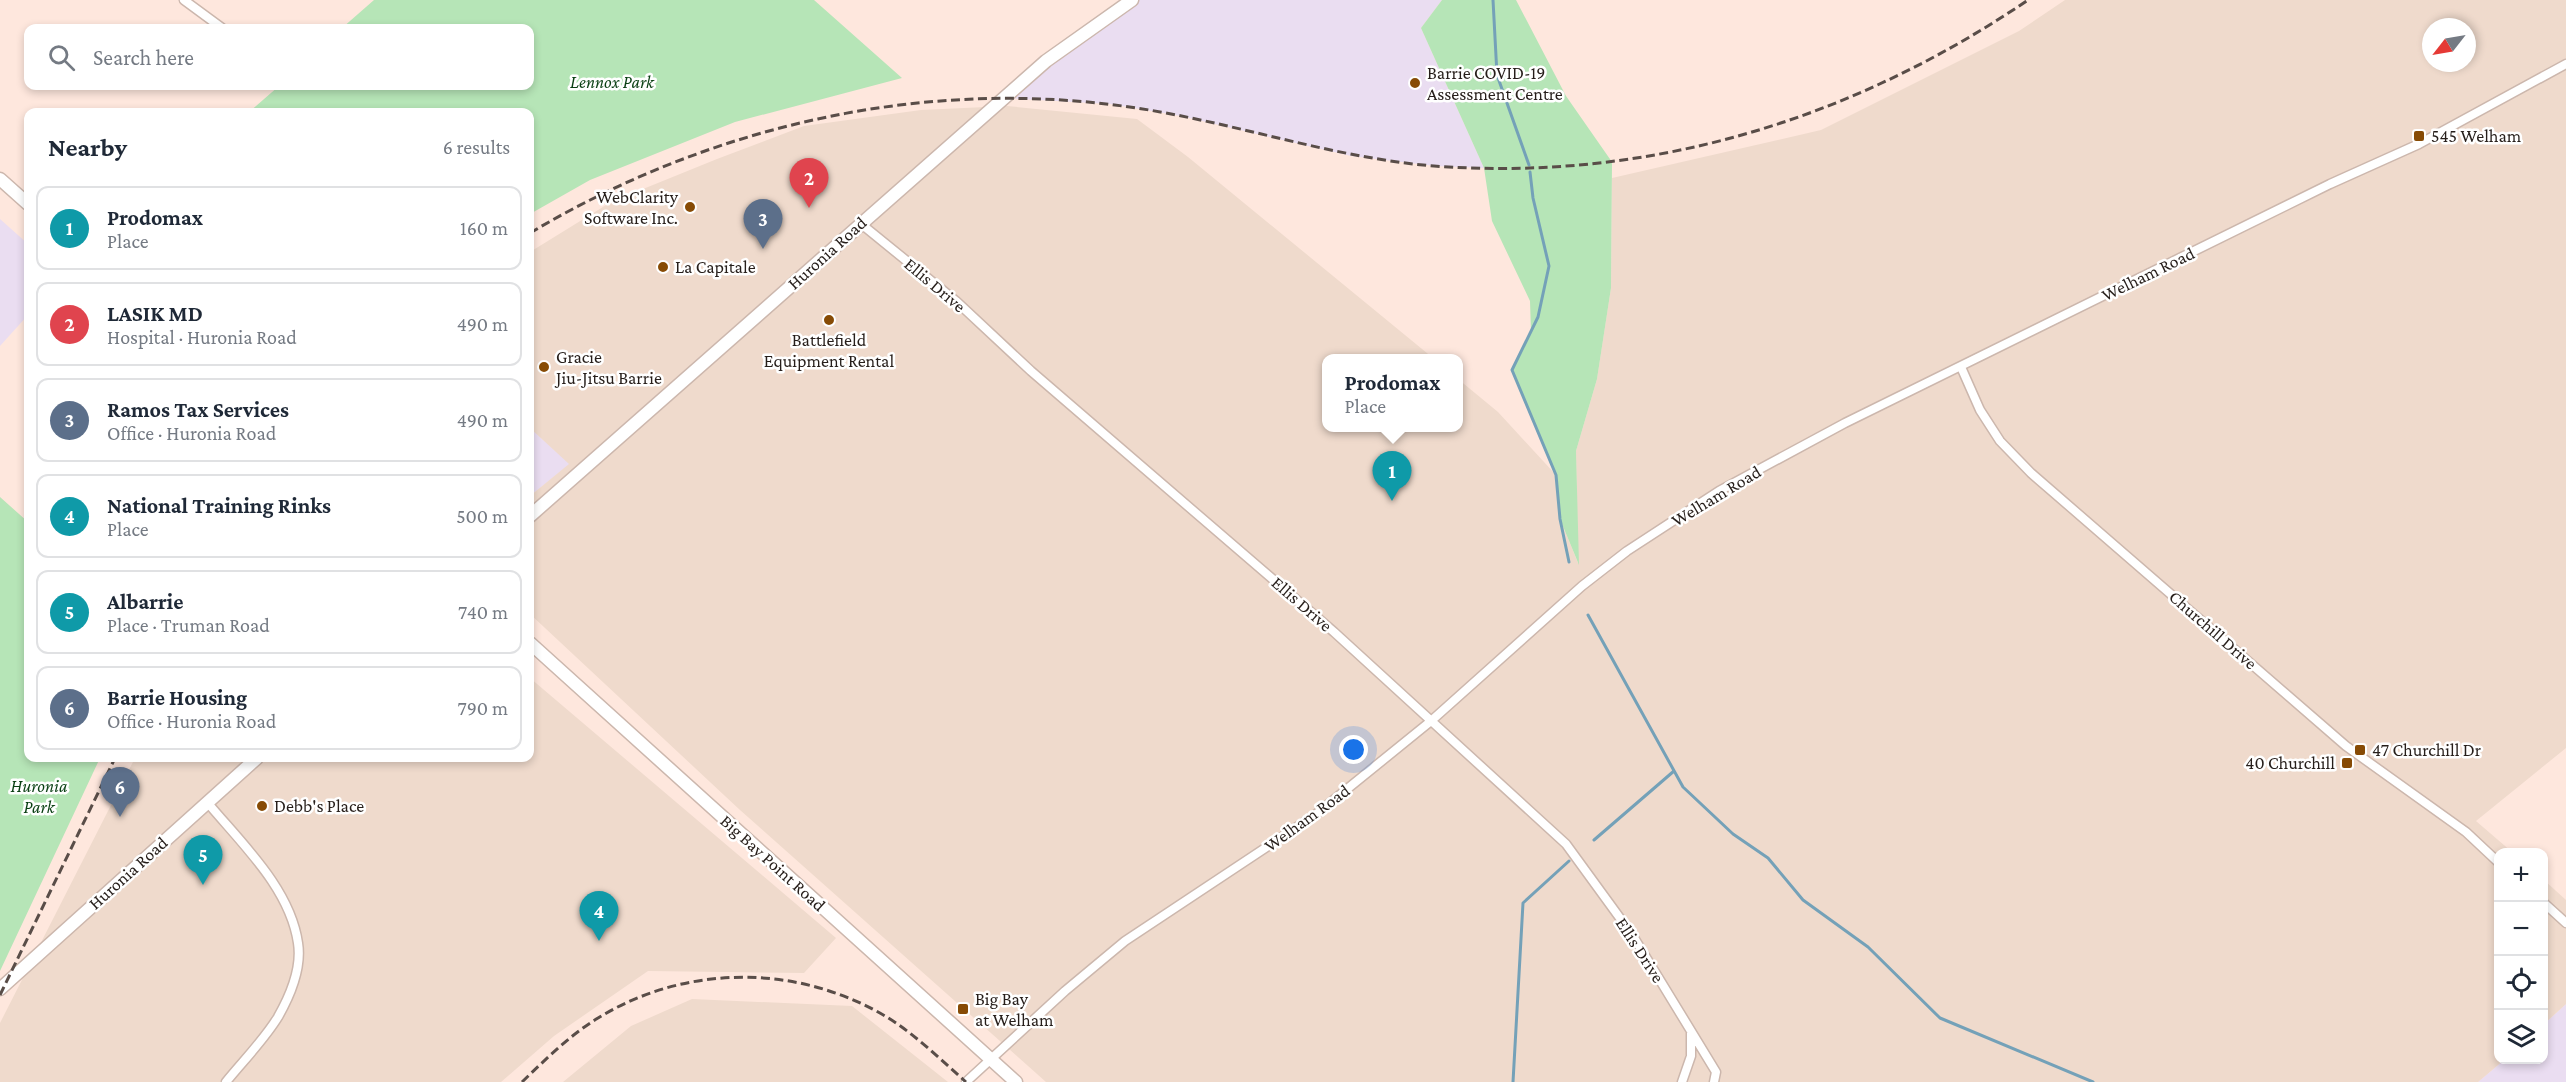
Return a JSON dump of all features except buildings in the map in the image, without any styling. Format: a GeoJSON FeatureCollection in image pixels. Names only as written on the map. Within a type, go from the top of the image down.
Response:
{"type":"FeatureCollection","features":[{"type":"Feature","properties":{"kind":"main road","name":"Huronia Road"},"geometry":{"type":"LineString","coordinates":[[534,512],[1046,61],[1132,0]]}},
{"type":"Feature","properties":{"kind":"main road"},"geometry":{"type":"LineString","coordinates":[[0,179],[24,200]]}},
{"type":"Feature","properties":{"kind":"main road","name":"Big Bay Point Road"},"geometry":{"type":"LineString","coordinates":[[534,648],[1016,1082]]}},
{"type":"Feature","properties":{"kind":"main road","name":"Huronia Road"},"geometry":{"type":"LineString","coordinates":[[0,989],[252,762]]}},
{"type":"Feature","properties":{"kind":"street"},"geometry":{"type":"LineString","coordinates":[[184,0],[217,24]]}},
{"type":"Feature","properties":{"kind":"street","name":"Welham Road"},"geometry":{"type":"LineString","coordinates":[[966,1082],[1065,991],[1125,941],[1315,815],[1431,721],[1582,586],[1627,551],[1719,491],[1845,423],[2330,184],[2419,144],[2566,64]]}},
{"type":"Feature","properties":{"kind":"street","name":"Ellis Drive"},"geometry":{"type":"LineString","coordinates":[[860,223],[956,301],[1031,371],[1334,632],[1566,844],[1633,936],[1716,1072],[1714,1082]]}},
{"type":"Feature","properties":{"kind":"street","name":"Churchill Drive"},"geometry":{"type":"LineString","coordinates":[[1961,367],[1980,410],[2000,441],[2031,473],[2346,746],[2466,832],[2494,857]]}},
{"type":"Feature","properties":{"kind":"street"},"geometry":{"type":"LineString","coordinates":[[207,802],[263,870],[287,906],[299,945],[294,984],[277,1019],[226,1082]]}},
{"type":"Feature","properties":{"kind":"street"},"geometry":{"type":"LineString","coordinates":[[2548,907],[2566,923]]}},
{"type":"Feature","properties":{"kind":"street"},"geometry":{"type":"LineString","coordinates":[[1682,1082],[1691,1056],[1691,1032]]}},
{"type":"Feature","properties":{"kind":"shaded area"},"geometry":{"type":"Polygon","coordinates":[[[1132,0],[1442,0],[1421,28],[1484,168],[1435,166],[1351,156],[1181,116],[1110,104],[1003,98],[1132,0]]]}},
{"type":"Feature","properties":{"kind":"shaded area"},"geometry":{"type":"Polygon","coordinates":[[[2065,0],[2566,0],[2566,748],[2476,821],[2507,848],[2494,848],[2494,1064],[2499,1064],[2478,1082],[1046,1082],[740,810],[534,618],[534,493],[569,464],[534,432],[534,250],[611,202],[804,126],[921,110],[1007,106],[1137,119],[1188,157],[1428,354],[1322,354],[1322,432],[1463,432],[1463,383],[1498,412],[1556,475],[1560,519],[1578,563],[1576,451],[1597,379],[1611,288],[1612,178],[1821,130],[2019,31],[2065,0]]]}},
{"type":"Feature","properties":{"kind":"shaded area"},"geometry":{"type":"Polygon","coordinates":[[[0,219],[24,240],[24,319],[0,346],[0,219]]]}},
{"type":"Feature","properties":{"kind":"shaded area"},"geometry":{"type":"Polygon","coordinates":[[[534,432],[570,464],[534,493],[534,432]]]}},
{"type":"Feature","properties":{"kind":"shaded area"},"geometry":{"type":"Polygon","coordinates":[[[534,681],[836,938],[804,973],[648,971],[554,1036],[501,1082],[0,1082],[0,1023],[133,762],[534,762],[534,681]]]}},
{"type":"Feature","properties":{"kind":"shaded area"},"geometry":{"type":"Polygon","coordinates":[[[2548,884],[2566,900],[2566,1004],[2548,1020],[2548,884]]]}},
{"type":"Feature","properties":{"kind":"shaded area"},"geometry":{"type":"Polygon","coordinates":[[[692,999],[852,1006],[948,1082],[563,1082],[631,1026],[692,999]]]}},
{"type":"Feature","properties":{"kind":"shaded area"},"geometry":{"type":"Polygon","coordinates":[[[2566,1004],[2566,1082],[2478,1082],[2499,1064],[2548,1064],[2548,1020],[2566,1004]]]}},
{"type":"Feature","properties":{"kind":"green space","name":"Lennox Park"},"geometry":{"type":"Polygon","coordinates":[[[374,0],[814,0],[902,78],[735,122],[590,180],[534,212],[534,108],[254,108],[274,90],[534,90],[534,24],[347,24],[374,0]]]}},
{"type":"Feature","properties":{"kind":"green space"},"geometry":{"type":"Polygon","coordinates":[[[1442,0],[1516,0],[1566,96],[1612,162],[1611,288],[1597,379],[1576,451],[1579,565],[1560,519],[1556,475],[1512,370],[1531,332],[1530,301],[1492,221],[1484,168],[1421,28],[1442,0]]]}},
{"type":"Feature","properties":{"kind":"green space","name":"Huronia Park"},"geometry":{"type":"Polygon","coordinates":[[[0,497],[24,518],[24,762],[98,762],[0,971],[0,497]]]}},
{"type":"Feature","properties":{"kind":"waterway"},"geometry":{"type":"LineString","coordinates":[[1493,0],[1497,75],[1529,165]]}},
{"type":"Feature","properties":{"kind":"waterway"},"geometry":{"type":"LineString","coordinates":[[1530,172],[1533,198],[1549,266],[1538,317],[1512,370],[1556,475],[1560,519],[1569,562]]}},
{"type":"Feature","properties":{"kind":"waterway"},"geometry":{"type":"LineString","coordinates":[[1588,615],[1683,787],[1733,834],[1768,858],[1803,900],[1868,947],[1940,1018],[2093,1082]]}},
{"type":"Feature","properties":{"kind":"waterway"},"geometry":{"type":"LineString","coordinates":[[1594,840],[1674,771]]}},
{"type":"Feature","properties":{"kind":"waterway"},"geometry":{"type":"LineString","coordinates":[[1513,1082],[1523,903],[1569,861]]}},
{"type":"Feature","properties":{"kind":"railway"},"geometry":{"type":"LineString","coordinates":[[534,231],[601,195],[675,162],[750,136],[828,117],[907,104],[988,99],[1068,100],[1149,110],[1326,149],[1398,162],[1434,166],[1514,168],[1593,164],[1670,152],[1745,134],[1819,109],[1891,79],[1960,42],[2028,0]]}},
{"type":"Feature","properties":{"kind":"railway"},"geometry":{"type":"LineString","coordinates":[[0,995],[113,762]]}},
{"type":"Feature","properties":{"kind":"railway"},"geometry":{"type":"LineString","coordinates":[[522,1082],[578,1032],[598,1018],[632,1000],[668,988],[704,980],[742,977],[779,980],[815,987],[851,999],[885,1016],[907,1031],[966,1082]]}},
{"type":"Feature","properties":{"kind":"place","name":"Barrie COVID-19 Assessment Centre"},"geometry":{"type":"Point","coordinates":[1415,83]}},
{"type":"Feature","properties":{"kind":"place","name":"545 Welham"},"geometry":{"type":"Point","coordinates":[2419,136]}},
{"type":"Feature","properties":{"kind":"place","name":"WebClarity Software Inc."},"geometry":{"type":"Point","coordinates":[690,207]}},
{"type":"Feature","properties":{"kind":"place","name":"LASIK MD"},"geometry":{"type":"Point","coordinates":[809,208]}},
{"type":"Feature","properties":{"kind":"place","name":"Ramos Tax Services"},"geometry":{"type":"Point","coordinates":[763,249]}},
{"type":"Feature","properties":{"kind":"place","name":"La Capitale"},"geometry":{"type":"Point","coordinates":[663,267]}},
{"type":"Feature","properties":{"kind":"place","name":"Battlefield Equipment Rental"},"geometry":{"type":"Point","coordinates":[829,320]}},
{"type":"Feature","properties":{"kind":"place","name":"Gracie Jiu-Jitsu Barrie"},"geometry":{"type":"Point","coordinates":[544,367]}},
{"type":"Feature","properties":{"kind":"place","name":"Prodomax"},"geometry":{"type":"Point","coordinates":[1392,501]}},
{"type":"Feature","properties":{"kind":"place","name":"47 Churchill Dr"},"geometry":{"type":"Point","coordinates":[2360,750]}},
{"type":"Feature","properties":{"kind":"place","name":"40 Churchill"},"geometry":{"type":"Point","coordinates":[2347,763]}},
{"type":"Feature","properties":{"kind":"place","name":"Debb's Place"},"geometry":{"type":"Point","coordinates":[262,806]}},
{"type":"Feature","properties":{"kind":"place","name":"Barrie Housing"},"geometry":{"type":"Point","coordinates":[120,817]}},
{"type":"Feature","properties":{"kind":"place","name":"Albarrie"},"geometry":{"type":"Point","coordinates":[203,885]}},
{"type":"Feature","properties":{"kind":"place","name":"National Training Rinks"},"geometry":{"type":"Point","coordinates":[599,941]}},
{"type":"Feature","properties":{"kind":"place","name":"Big Bay at Welham"},"geometry":{"type":"Point","coordinates":[963,1009]}}]}
